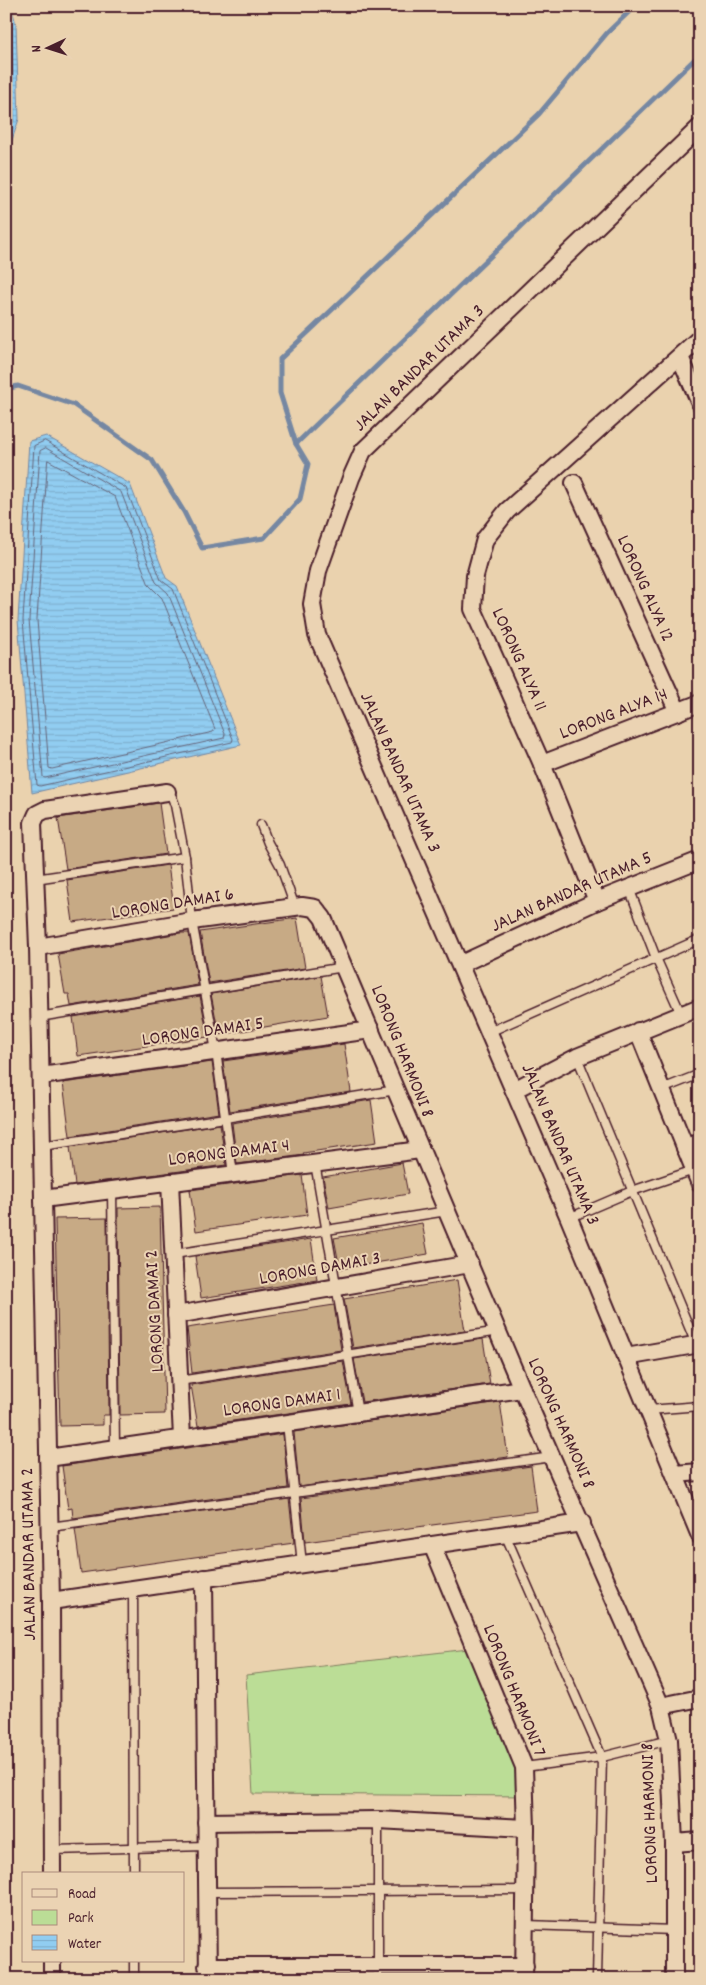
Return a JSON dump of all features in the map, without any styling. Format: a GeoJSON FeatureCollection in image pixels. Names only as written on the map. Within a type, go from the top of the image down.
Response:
{"type":"FeatureCollection","features":[{"type":"Feature","properties":{"kind":"street","name":"JALAN BANDAR UTAMA 3"},"geometry":{"type":"LineString","coordinates":[[700,127],[363,451],[351,478],[318,571],[312,604],[317,635],[490,1032],[700,1536]]}},
{"type":"Feature","properties":{"kind":"street","name":"LORONG ALYA 11"},"geometry":{"type":"LineString","coordinates":[[597,900],[542,764],[473,609],[475,576],[485,539],[507,511],[700,338]]}},
{"type":"Feature","properties":{"kind":"street"},"geometry":{"type":"LineString","coordinates":[[680,357],[700,403]]}},
{"type":"Feature","properties":{"kind":"street","name":"LORONG ALYA 12"},"geometry":{"type":"LineString","coordinates":[[574,483],[678,712]]}},
{"type":"Feature","properties":{"kind":"street","name":"LORONG ALYA 14"},"geometry":{"type":"LineString","coordinates":[[542,764],[700,703]]}},
{"type":"Feature","properties":{"kind":"street","name":"JALAN BANDAR UTAMA 2"},"geometry":{"type":"LineString","coordinates":[[52,1872],[50,1527],[38,947],[33,823],[37,814],[45,810],[167,792]]}},
{"type":"Feature","properties":{"kind":"street","name":"JALAN BANDAR UTAMA 5"},"geometry":{"type":"LineString","coordinates":[[460,964],[597,900],[700,860]]}},
{"type":"Feature","properties":{"kind":"street","name":"LORONG DAMAI 6"},"geometry":{"type":"LineString","coordinates":[[38,947],[192,921],[308,905],[315,908]]}},
{"type":"Feature","properties":{"kind":"street","name":"LORONG HARMONI 8"},"geometry":{"type":"LineString","coordinates":[[315,908],[323,918],[522,1389],[661,1706],[669,1740],[674,1843],[674,1979]]}},
{"type":"Feature","properties":{"kind":"street"},"geometry":{"type":"LineString","coordinates":[[514,1090],[576,1057],[700,1007]]}},
{"type":"Feature","properties":{"kind":"street","name":"LORONG DAMAI 5"},"geometry":{"type":"LineString","coordinates":[[41,1076],[371,1030]]}},
{"type":"Feature","properties":{"kind":"street"},"geometry":{"type":"LineString","coordinates":[[638,1031],[662,1089],[693,1145],[697,1177]]}},
{"type":"Feature","properties":{"kind":"street","name":"LORONG DAMAI 4"},"geometry":{"type":"LineString","coordinates":[[43,1199],[420,1150]]}},
{"type":"Feature","properties":{"kind":"street","name":"LORONG DAMAI 2"},"geometry":{"type":"LineString","coordinates":[[170,1182],[182,1438]]}},
{"type":"Feature","properties":{"kind":"street","name":"LORONG DAMAI 3"},"geometry":{"type":"LineString","coordinates":[[176,1315],[470,1264]]}},
{"type":"Feature","properties":{"kind":"street"},"geometry":{"type":"LineString","coordinates":[[626,1357],[698,1344]]}},
{"type":"Feature","properties":{"kind":"street","name":"LORONG DAMAI 1"},"geometry":{"type":"LineString","coordinates":[[48,1458],[522,1389]]}},
{"type":"Feature","properties":{"kind":"street"},"geometry":{"type":"LineString","coordinates":[[675,1474],[700,1472]]}},
{"type":"Feature","properties":{"kind":"street"},"geometry":{"type":"LineString","coordinates":[[51,1600],[582,1523]]}},
{"type":"Feature","properties":{"kind":"street","name":"LORONG HARMONI 7"},"geometry":{"type":"LineString","coordinates":[[432,1545],[524,1767],[526,1828],[525,1972]]}},
{"type":"Feature","properties":{"kind":"street"},"geometry":{"type":"LineString","coordinates":[[204,1578],[207,1972],[525,1972]]}},
{"type":"Feature","properties":{"kind":"street"},"geometry":{"type":"LineString","coordinates":[[661,1706],[700,1698]]}},
{"type":"Feature","properties":{"kind":"street"},"geometry":{"type":"LineString","coordinates":[[206,1822],[378,1820],[526,1828]]}},
{"type":"Feature","properties":{"kind":"street"},"geometry":{"type":"LineString","coordinates":[[674,1843],[700,1841]]}},
{"type":"Feature","properties":{"kind":"street"},"geometry":{"type":"LineString","coordinates":[[52,1962],[52,1979]]}},
{"type":"Feature","properties":{"kind":"lane"},"geometry":{"type":"LineString","coordinates":[[167,792],[175,805],[185,857],[192,921],[216,1051],[233,1174]]}},
{"type":"Feature","properties":{"kind":"lane"},"geometry":{"type":"LineString","coordinates":[[261,825],[280,865],[295,907]]}},
{"type":"Feature","properties":{"kind":"lane"},"geometry":{"type":"LineString","coordinates":[[35,879],[185,857]]}},
{"type":"Feature","properties":{"kind":"lane"},"geometry":{"type":"LineString","coordinates":[[629,888],[656,958],[681,1014]]}},
{"type":"Feature","properties":{"kind":"lane"},"geometry":{"type":"LineString","coordinates":[[490,1032],[700,939]]}},
{"type":"Feature","properties":{"kind":"lane"},"geometry":{"type":"LineString","coordinates":[[39,1017],[344,967]]}},
{"type":"Feature","properties":{"kind":"lane"},"geometry":{"type":"LineString","coordinates":[[576,1057],[698,1344]]}},
{"type":"Feature","properties":{"kind":"lane"},"geometry":{"type":"LineString","coordinates":[[662,1089],[700,1074]]}},
{"type":"Feature","properties":{"kind":"lane"},"geometry":{"type":"LineString","coordinates":[[42,1146],[396,1090]]}},
{"type":"Feature","properties":{"kind":"lane"},"geometry":{"type":"LineString","coordinates":[[315,1163],[358,1413]]}},
{"type":"Feature","properties":{"kind":"lane"},"geometry":{"type":"LineString","coordinates":[[569,1218],[632,1191],[697,1177]]}},
{"type":"Feature","properties":{"kind":"lane"},"geometry":{"type":"LineString","coordinates":[[112,1189],[114,1448]]}},
{"type":"Feature","properties":{"kind":"lane"},"geometry":{"type":"LineString","coordinates":[[174,1254],[447,1211]]}},
{"type":"Feature","properties":{"kind":"lane"},"geometry":{"type":"LineString","coordinates":[[179,1381],[499,1332]]}},
{"type":"Feature","properties":{"kind":"lane"},"geometry":{"type":"LineString","coordinates":[[649,1410],[700,1406]]}},
{"type":"Feature","properties":{"kind":"lane"},"geometry":{"type":"LineString","coordinates":[[287,1423],[296,1493],[302,1564]]}},
{"type":"Feature","properties":{"kind":"lane"},"geometry":{"type":"LineString","coordinates":[[50,1527],[552,1457]]}},
{"type":"Feature","properties":{"kind":"lane"},"geometry":{"type":"LineString","coordinates":[[505,1534],[602,1757],[597,1979]]}},
{"type":"Feature","properties":{"kind":"lane"},"geometry":{"type":"LineString","coordinates":[[133,1588],[134,1872]]}},
{"type":"Feature","properties":{"kind":"lane"},"geometry":{"type":"LineString","coordinates":[[524,1767],[602,1757],[669,1740]]}},
{"type":"Feature","properties":{"kind":"lane"},"geometry":{"type":"LineString","coordinates":[[378,1820],[378,1972]]}},
{"type":"Feature","properties":{"kind":"lane"},"geometry":{"type":"LineString","coordinates":[[52,1850],[206,1846]]}},
{"type":"Feature","properties":{"kind":"lane"},"geometry":{"type":"LineString","coordinates":[[207,1892],[526,1890]]}},
{"type":"Feature","properties":{"kind":"lane"},"geometry":{"type":"LineString","coordinates":[[526,1925],[674,1930]]}},
{"type":"Feature","properties":{"kind":"lane"},"geometry":{"type":"LineString","coordinates":[[134,1962],[134,1979]]}},
{"type":"Feature","properties":{"kind":"green space"},"geometry":{"type":"Polygon","coordinates":[[[477,1648],[527,1796],[253,1794],[246,1675],[477,1648]]]}},
{"type":"Feature","properties":{"kind":"water"},"geometry":{"type":"Polygon","coordinates":[[[6,6],[11,6],[16,24],[19,119],[6,158],[6,6]]]}},
{"type":"Feature","properties":{"kind":"water"},"geometry":{"type":"Polygon","coordinates":[[[46,436],[130,484],[166,578],[177,586],[241,745],[32,793],[18,620],[29,441],[46,436]]]}},
{"type":"Feature","properties":{"kind":"building"},"geometry":{"type":"Polygon","coordinates":[[[159,803],[166,854],[66,869],[58,818],[159,803]]]}},
{"type":"Feature","properties":{"kind":"building"},"geometry":{"type":"Polygon","coordinates":[[[168,865],[174,908],[73,922],[67,880],[168,865]]]}},
{"type":"Feature","properties":{"kind":"building"},"geometry":{"type":"Polygon","coordinates":[[[297,918],[305,968],[209,983],[200,932],[297,918]]]}},
{"type":"Feature","properties":{"kind":"building"},"geometry":{"type":"Polygon","coordinates":[[[189,933],[198,985],[71,1006],[69,994],[65,994],[58,954],[189,933]]]}},
{"type":"Feature","properties":{"kind":"building"},"geometry":{"type":"Polygon","coordinates":[[[321,976],[328,1016],[219,1035],[211,994],[321,976]]]}},
{"type":"Feature","properties":{"kind":"building"},"geometry":{"type":"Polygon","coordinates":[[[200,996],[208,1037],[78,1056],[73,1017],[200,996]]]}},
{"type":"Feature","properties":{"kind":"building"},"geometry":{"type":"Polygon","coordinates":[[[344,1044],[351,1092],[230,1111],[223,1061],[344,1044]]]}},
{"type":"Feature","properties":{"kind":"building"},"geometry":{"type":"Polygon","coordinates":[[[212,1062],[219,1113],[70,1136],[63,1083],[212,1062]]]}},
{"type":"Feature","properties":{"kind":"building"},"geometry":{"type":"Polygon","coordinates":[[[371,1100],[377,1142],[303,1153],[304,1155],[237,1164],[232,1123],[371,1100]]]}},
{"type":"Feature","properties":{"kind":"building"},"geometry":{"type":"Polygon","coordinates":[[[220,1124],[226,1165],[75,1185],[70,1147],[220,1124]]]}},
{"type":"Feature","properties":{"kind":"building"},"geometry":{"type":"Polygon","coordinates":[[[402,1163],[408,1194],[329,1208],[323,1177],[402,1163]]]}},
{"type":"Feature","properties":{"kind":"building"},"geometry":{"type":"Polygon","coordinates":[[[302,1175],[307,1215],[196,1231],[190,1190],[302,1175]]]}},
{"type":"Feature","properties":{"kind":"building"},"geometry":{"type":"Polygon","coordinates":[[[160,1207],[165,1414],[120,1415],[118,1208],[160,1207]]]}},
{"type":"Feature","properties":{"kind":"building"},"geometry":{"type":"Polygon","coordinates":[[[107,1218],[109,1415],[103,1415],[103,1425],[60,1426],[55,1219],[107,1218]]]}},
{"type":"Feature","properties":{"kind":"building"},"geometry":{"type":"Polygon","coordinates":[[[422,1223],[428,1254],[340,1269],[334,1238],[422,1223]]]}},
{"type":"Feature","properties":{"kind":"building"},"geometry":{"type":"Polygon","coordinates":[[[311,1239],[317,1280],[201,1298],[195,1256],[311,1239]]]}},
{"type":"Feature","properties":{"kind":"building"},"geometry":{"type":"Polygon","coordinates":[[[457,1280],[465,1331],[353,1348],[344,1299],[457,1280]]]}},
{"type":"Feature","properties":{"kind":"building"},"geometry":{"type":"Polygon","coordinates":[[[334,1305],[341,1350],[192,1373],[187,1328],[334,1305]]]}},
{"type":"Feature","properties":{"kind":"building"},"geometry":{"type":"Polygon","coordinates":[[[483,1339],[490,1384],[362,1402],[354,1359],[483,1339]]]}},
{"type":"Feature","properties":{"kind":"building"},"geometry":{"type":"Polygon","coordinates":[[[343,1361],[351,1404],[198,1426],[191,1385],[343,1361]]]}},
{"type":"Feature","properties":{"kind":"building"},"geometry":{"type":"Polygon","coordinates":[[[500,1402],[508,1457],[299,1487],[294,1432],[500,1402]]]}},
{"type":"Feature","properties":{"kind":"building"},"geometry":{"type":"Polygon","coordinates":[[[283,1434],[288,1488],[73,1518],[72,1508],[68,1509],[62,1466],[283,1434]]]}},
{"type":"Feature","properties":{"kind":"building"},"geometry":{"type":"Polygon","coordinates":[[[531,1466],[537,1511],[305,1542],[301,1498],[531,1466]]]}},
{"type":"Feature","properties":{"kind":"building"},"geometry":{"type":"Polygon","coordinates":[[[289,1499],[294,1543],[81,1573],[75,1529],[289,1499]]]}},
{"type":"Feature","properties":{"kind":"waterway"},"geometry":{"type":"LineString","coordinates":[[6,389],[18,386],[74,405],[152,460],[184,512],[202,548],[264,538],[300,499],[308,464],[296,444],[280,393],[280,359],[539,114],[607,33],[635,6]]}},
{"type":"Feature","properties":{"kind":"waterway"},"geometry":{"type":"LineString","coordinates":[[296,444],[700,54]]}}]}
